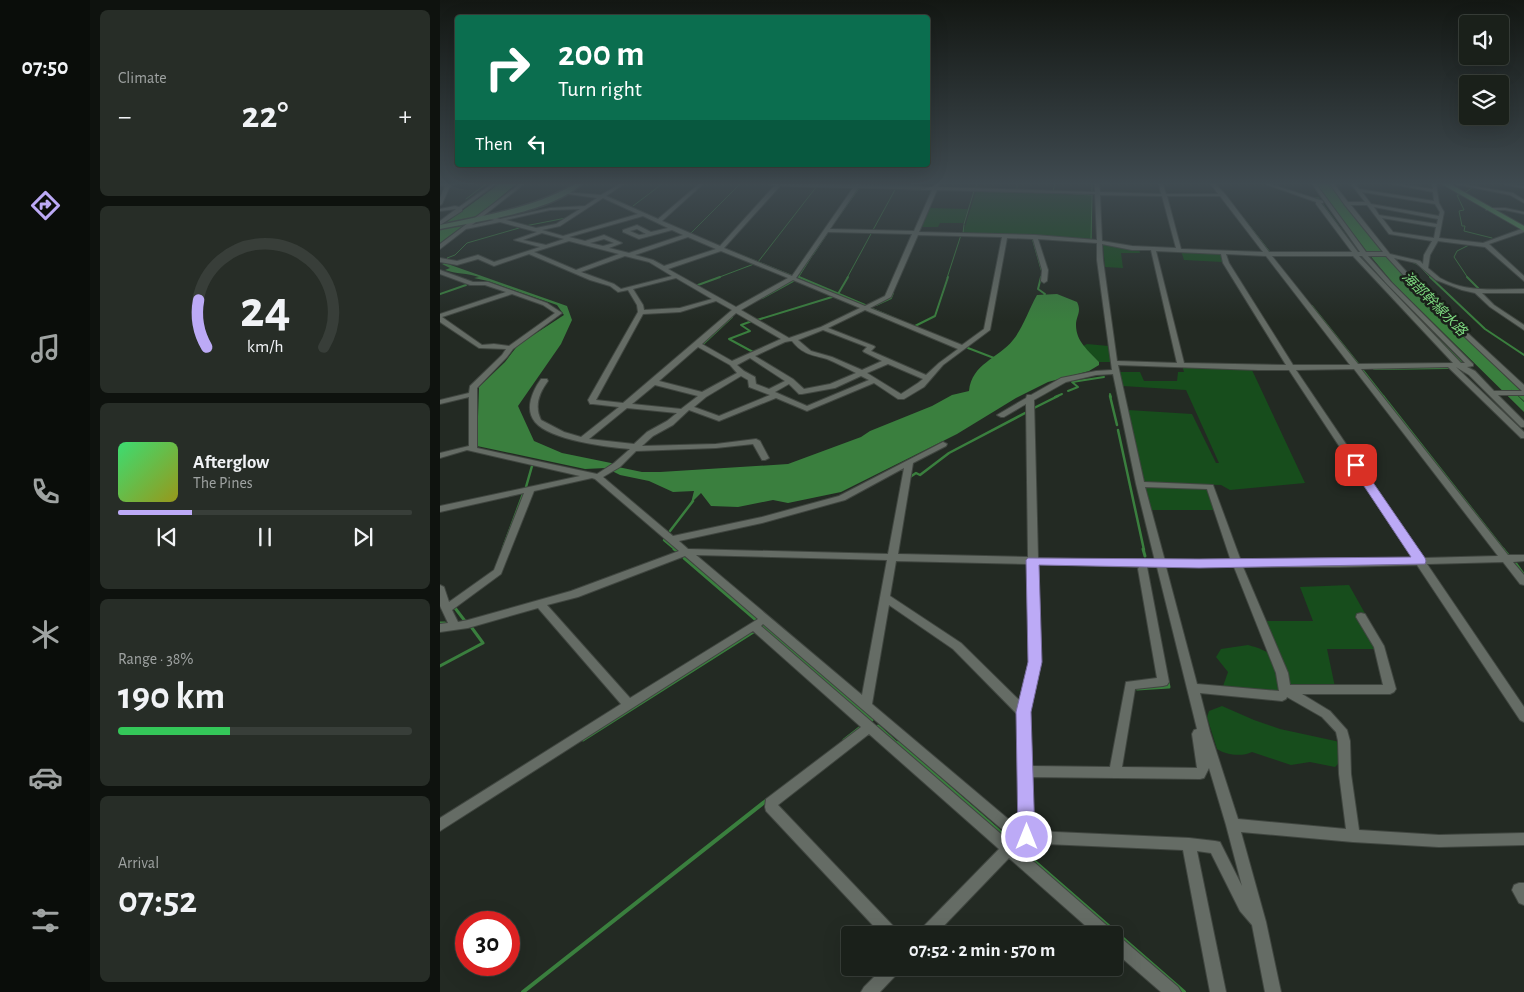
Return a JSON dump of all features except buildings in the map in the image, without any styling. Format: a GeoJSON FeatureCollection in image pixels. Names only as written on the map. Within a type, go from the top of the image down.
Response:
{"type":"FeatureCollection","features":[{"type":"Feature","properties":{"kind":"street"},"geometry":{"type":"LineString","coordinates":[[440,247],[462,230]]}},
{"type":"Feature","properties":{"kind":"street"},"geometry":{"type":"LineString","coordinates":[[561,238],[588,230]]}},
{"type":"Feature","properties":{"kind":"street"},"geometry":{"type":"LineString","coordinates":[[651,234],[665,230]]}},
{"type":"Feature","properties":{"kind":"street"},"geometry":{"type":"LineString","coordinates":[[678,230],[962,348]]}},
{"type":"Feature","properties":{"kind":"street"},"geometry":{"type":"LineString","coordinates":[[665,268],[720,249],[737,230]]}},
{"type":"Feature","properties":{"kind":"street"},"geometry":{"type":"LineString","coordinates":[[584,439],[654,382],[736,310],[793,278],[826,230]]}},
{"type":"Feature","properties":{"kind":"street"},"geometry":{"type":"LineString","coordinates":[[835,230],[1035,237],[1100,242],[1132,248],[1268,254],[1385,254],[1409,259],[1426,267],[1445,283],[1477,291],[1524,291]]}},
{"type":"Feature","properties":{"kind":"street"},"geometry":{"type":"LineString","coordinates":[[1100,230],[1100,260],[1114,363],[1140,484],[1204,732],[1233,825],[1259,922],[1273,992]]}},
{"type":"Feature","properties":{"kind":"street"},"geometry":{"type":"LineString","coordinates":[[1173,230],[1178,250]]}},
{"type":"Feature","properties":{"kind":"street"},"geometry":{"type":"LineString","coordinates":[[1250,230],[1524,582]]}},
{"type":"Feature","properties":{"kind":"street"},"geometry":{"type":"LineString","coordinates":[[1338,230],[1355,254],[1455,365],[1524,436]]}},
{"type":"Feature","properties":{"kind":"street"},"geometry":{"type":"LineString","coordinates":[[1114,363],[1291,368],[1471,365],[1389,283],[1348,230]]}},
{"type":"Feature","properties":{"kind":"street"},"geometry":{"type":"LineString","coordinates":[[1367,230],[1385,254],[1431,302],[1524,389]]}},
{"type":"Feature","properties":{"kind":"street"},"geometry":{"type":"LineString","coordinates":[[1389,230],[1391,233],[1485,245],[1524,279]]}},
{"type":"Feature","properties":{"kind":"street"},"geometry":{"type":"LineString","coordinates":[[1426,267],[1427,255],[1439,230]]}},
{"type":"Feature","properties":{"kind":"street"},"geometry":{"type":"LineString","coordinates":[[1485,245],[1489,241],[1523,230]]}},
{"type":"Feature","properties":{"kind":"street"},"geometry":{"type":"LineString","coordinates":[[534,231],[627,254],[665,268],[736,310],[791,339],[805,352],[837,360],[873,381],[877,381],[901,397],[921,385],[962,348],[987,330],[1005,236]]}},
{"type":"Feature","properties":{"kind":"street"},"geometry":{"type":"LineString","coordinates":[[541,232],[517,240],[545,246]]}},
{"type":"Feature","properties":{"kind":"street"},"geometry":{"type":"LineString","coordinates":[[732,364],[749,355],[823,328],[888,297],[916,233]]}},
{"type":"Feature","properties":{"kind":"street"},"geometry":{"type":"LineString","coordinates":[[576,272],[688,235]]}},
{"type":"Feature","properties":{"kind":"street"},"geometry":{"type":"LineString","coordinates":[[1510,235],[1524,239]]}},
{"type":"Feature","properties":{"kind":"street"},"geometry":{"type":"LineString","coordinates":[[584,243],[604,237],[619,243],[604,248]]}},
{"type":"Feature","properties":{"kind":"street"},"geometry":{"type":"LineString","coordinates":[[1035,237],[1045,270],[1044,281]]}},
{"type":"Feature","properties":{"kind":"street"},"geometry":{"type":"LineString","coordinates":[[440,260],[457,263],[478,257],[494,264],[569,239]]}},
{"type":"Feature","properties":{"kind":"street"},"geometry":{"type":"LineString","coordinates":[[1154,249],[1181,364]]}},
{"type":"Feature","properties":{"kind":"street"},"geometry":{"type":"LineString","coordinates":[[529,252],[612,285],[620,290],[678,276]]}},
{"type":"Feature","properties":{"kind":"street"},"geometry":{"type":"LineString","coordinates":[[1223,252],[1226,263],[1291,368],[1524,717]]}},
{"type":"Feature","properties":{"kind":"street"},"geometry":{"type":"LineString","coordinates":[[440,272],[472,284],[486,283],[545,304],[559,313],[510,348],[505,356],[473,388],[473,450]]}},
{"type":"Feature","properties":{"kind":"street"},"geometry":{"type":"LineString","coordinates":[[629,288],[640,305],[641,312],[592,400],[593,402],[687,410],[719,419],[772,393],[790,381]]}},
{"type":"Feature","properties":{"kind":"street"},"geometry":{"type":"LineString","coordinates":[[1477,291],[1492,306],[1524,328]]}},
{"type":"Feature","properties":{"kind":"street"},"geometry":{"type":"LineString","coordinates":[[440,317],[510,293]]}},
{"type":"Feature","properties":{"kind":"street"},"geometry":{"type":"LineString","coordinates":[[641,312],[680,310],[717,299]]}},
{"type":"Feature","properties":{"kind":"street"},"geometry":{"type":"LineString","coordinates":[[440,317],[481,347],[510,348]]}},
{"type":"Feature","properties":{"kind":"street"},"geometry":{"type":"LineString","coordinates":[[823,328],[872,347],[866,351],[927,378]]}},
{"type":"Feature","properties":{"kind":"street"},"geometry":{"type":"LineString","coordinates":[[697,344],[732,364],[740,373],[752,379],[752,385],[807,409],[873,381]]}},
{"type":"Feature","properties":{"kind":"street"},"geometry":{"type":"LineString","coordinates":[[749,355],[790,381],[802,392],[832,386],[888,361]]}},
{"type":"Feature","properties":{"kind":"street"},"geometry":{"type":"LineString","coordinates":[[1455,365],[1472,373],[1524,425]]}},
{"type":"Feature","properties":{"kind":"street"},"geometry":{"type":"LineString","coordinates":[[1001,415],[1030,397],[1064,380],[1096,373],[1116,372]]}},
{"type":"Feature","properties":{"kind":"street"},"geometry":{"type":"LineString","coordinates":[[440,509],[599,475],[617,465],[650,434],[687,410],[703,395],[740,373]]}},
{"type":"Feature","properties":{"kind":"street"},"geometry":{"type":"LineString","coordinates":[[544,380],[535,391],[536,418],[544,425],[566,436],[600,444],[637,448],[716,446],[756,441],[765,458]]}},
{"type":"Feature","properties":{"kind":"street"},"geometry":{"type":"LineString","coordinates":[[654,382],[703,395]]}},
{"type":"Feature","properties":{"kind":"street"},"geometry":{"type":"LineString","coordinates":[[1494,393],[1524,393]]}},
{"type":"Feature","properties":{"kind":"street"},"geometry":{"type":"LineString","coordinates":[[440,402],[474,394]]}},
{"type":"Feature","properties":{"kind":"street"},"geometry":{"type":"LineString","coordinates":[[1023,837],[1026,771],[1023,712],[1035,662],[1030,397]]}},
{"type":"Feature","properties":{"kind":"street"},"geometry":{"type":"LineString","coordinates":[[672,539],[762,520],[842,498],[943,444]]}},
{"type":"Feature","properties":{"kind":"street"},"geometry":{"type":"LineString","coordinates":[[440,456],[467,448],[599,475],[687,552],[870,727],[1098,926]]}},
{"type":"Feature","properties":{"kind":"street"},"geometry":{"type":"LineString","coordinates":[[866,706],[909,462]]}},
{"type":"Feature","properties":{"kind":"street"},"geometry":{"type":"LineString","coordinates":[[1140,484],[1210,487],[1237,564],[1282,673],[1285,690],[1282,696],[1193,688]]}},
{"type":"Feature","properties":{"kind":"street"},"geometry":{"type":"LineString","coordinates":[[446,608],[498,572],[530,489]]}},
{"type":"Feature","properties":{"kind":"street"},"geometry":{"type":"LineString","coordinates":[[440,628],[456,626],[574,594],[687,552],[1160,564],[1524,558]]}},
{"type":"Feature","properties":{"kind":"street"},"geometry":{"type":"LineString","coordinates":[[1116,772],[1130,685],[1163,682],[1144,569]]}},
{"type":"Feature","properties":{"kind":"street"},"geometry":{"type":"LineString","coordinates":[[440,589],[446,608],[456,626]]}},
{"type":"Feature","properties":{"kind":"street"},"geometry":{"type":"LineString","coordinates":[[885,597],[957,646],[1023,712]]}},
{"type":"Feature","properties":{"kind":"street"},"geometry":{"type":"LineString","coordinates":[[540,604],[629,705]]}},
{"type":"Feature","properties":{"kind":"street"},"geometry":{"type":"LineString","coordinates":[[1285,690],[1390,689],[1379,646],[1361,617]]}},
{"type":"Feature","properties":{"kind":"street"},"geometry":{"type":"LineString","coordinates":[[440,825],[759,622]]}},
{"type":"Feature","properties":{"kind":"street"},"geometry":{"type":"LineString","coordinates":[[759,622],[866,706],[1023,837],[1189,844],[1216,847],[1245,906],[1259,922]]}},
{"type":"Feature","properties":{"kind":"street"},"geometry":{"type":"LineString","coordinates":[[1285,690],[1326,714],[1341,730],[1344,741],[1345,774],[1353,836]]}},
{"type":"Feature","properties":{"kind":"street"},"geometry":{"type":"LineString","coordinates":[[870,727],[771,803],[771,808],[883,926]]}},
{"type":"Feature","properties":{"kind":"street"},"geometry":{"type":"LineString","coordinates":[[1026,771],[1200,774],[1204,769],[1198,734],[1204,732]]}},
{"type":"Feature","properties":{"kind":"street"},"geometry":{"type":"LineString","coordinates":[[1233,825],[1353,836],[1439,840],[1524,839]]}},
{"type":"Feature","properties":{"kind":"street"},"geometry":{"type":"LineString","coordinates":[[934,926],[1008,848],[1023,837]]}},
{"type":"Feature","properties":{"kind":"street"},"geometry":{"type":"LineString","coordinates":[[1189,844],[1218,992]]}},
{"type":"Feature","properties":{"kind":"street"},"geometry":{"type":"LineString","coordinates":[[1524,890],[1519,890],[1524,898]]}},
{"type":"Feature","properties":{"kind":"street"},"geometry":{"type":"LineString","coordinates":[[1123,949],[1173,992]]}},
{"type":"Feature","properties":{"kind":"street"},"geometry":{"type":"LineString","coordinates":[[870,992],[885,976]]}},
{"type":"Feature","properties":{"kind":"shaded area"},"geometry":{"type":"Polygon","coordinates":[[[440,230],[457,230],[440,243],[440,230]]]}},
{"type":"Feature","properties":{"kind":"shaded area"},"geometry":{"type":"Polygon","coordinates":[[[964,230],[1092,230],[1092,239],[963,233],[964,230]]]}},
{"type":"Feature","properties":{"kind":"shaded area"},"geometry":{"type":"Polygon","coordinates":[[[1351,230],[1365,230],[1397,268],[1446,319],[1524,394],[1524,401],[1511,389],[1524,402],[1524,412],[1393,283],[1351,230]]]}},
{"type":"Feature","properties":{"kind":"shaded area"},"geometry":{"type":"Polygon","coordinates":[[[1107,244],[1139,250],[1140,253],[1121,253],[1123,268],[1105,267],[1103,245],[1107,244]]]}},
{"type":"Feature","properties":{"kind":"shaded area"},"geometry":{"type":"Polygon","coordinates":[[[1181,251],[1221,253],[1223,262],[1184,260],[1181,251]]]}},
{"type":"Feature","properties":{"kind":"shaded area"},"geometry":{"type":"Polygon","coordinates":[[[445,263],[567,306],[572,320],[561,344],[518,406],[534,441],[562,453],[611,463],[618,467],[642,472],[788,464],[861,437],[870,431],[932,406],[952,395],[969,391],[971,382],[980,368],[1007,346],[1017,335],[1037,295],[1057,294],[1077,302],[1079,311],[1076,322],[1078,336],[1084,346],[1099,362],[1099,365],[1089,371],[1048,382],[1016,398],[957,434],[841,492],[788,503],[773,500],[738,507],[711,506],[701,493],[691,503],[694,491],[673,492],[649,481],[620,475],[606,468],[585,469],[477,446],[479,387],[505,362],[518,345],[564,315],[557,305],[474,278],[479,277],[445,270],[450,268],[442,264],[445,263]]]}},
{"type":"Feature","properties":{"kind":"shaded area"},"geometry":{"type":"Polygon","coordinates":[[[1087,344],[1109,346],[1111,362],[1099,362],[1083,346],[1087,344]]]}},
{"type":"Feature","properties":{"kind":"shaded area"},"geometry":{"type":"Polygon","coordinates":[[[1182,365],[1252,370],[1305,483],[1230,490],[1221,485],[1147,483],[1143,481],[1128,410],[1192,414],[1216,463],[1219,463],[1186,390],[1123,386],[1119,372],[1140,372],[1144,381],[1177,381],[1178,372],[1184,372],[1182,365]]]}},
{"type":"Feature","properties":{"kind":"shaded area"},"geometry":{"type":"Polygon","coordinates":[[[1145,487],[1205,488],[1210,490],[1216,510],[1151,510],[1145,487]]]}},
{"type":"Feature","properties":{"kind":"shaded area"},"geometry":{"type":"Polygon","coordinates":[[[1349,585],[1367,617],[1359,617],[1378,649],[1327,649],[1335,687],[1288,688],[1263,621],[1313,621],[1300,587],[1349,585]]]}},
{"type":"Feature","properties":{"kind":"shaded area"},"geometry":{"type":"Polygon","coordinates":[[[1248,645],[1266,652],[1276,660],[1279,674],[1279,693],[1222,689],[1228,672],[1216,657],[1221,649],[1248,645]]]}},
{"type":"Feature","properties":{"kind":"shaded area"},"geometry":{"type":"Polygon","coordinates":[[[1222,706],[1280,729],[1340,742],[1339,763],[1335,767],[1310,762],[1291,765],[1252,752],[1239,755],[1221,751],[1217,749],[1207,717],[1209,711],[1222,706]]]}},
{"type":"Feature","properties":{"kind":"waterway"},"geometry":{"type":"LineString","coordinates":[[449,260],[447,258],[455,255],[467,243],[511,230]]}},
{"type":"Feature","properties":{"kind":"waterway"},"geometry":{"type":"LineString","coordinates":[[690,234],[694,230]]}},
{"type":"Feature","properties":{"kind":"waterway"},"geometry":{"type":"LineString","coordinates":[[758,262],[783,230]]}},
{"type":"Feature","properties":{"kind":"waterway"},"geometry":{"type":"LineString","coordinates":[[1091,230],[1091,240]]}},
{"type":"Feature","properties":{"kind":"waterway"},"geometry":{"type":"LineString","coordinates":[[1253,230],[1270,252]]}},
{"type":"Feature","properties":{"kind":"waterway"},"geometry":{"type":"LineString","coordinates":[[1342,230],[1356,249]]}},
{"type":"Feature","properties":{"kind":"waterway"},"geometry":{"type":"LineString","coordinates":[[1464,230],[1492,238]]}},
{"type":"Feature","properties":{"kind":"waterway"},"geometry":{"type":"LineString","coordinates":[[813,255],[829,231]]}},
{"type":"Feature","properties":{"kind":"waterway"},"geometry":{"type":"LineString","coordinates":[[847,278],[872,232]]}},
{"type":"Feature","properties":{"kind":"waterway"},"geometry":{"type":"LineString","coordinates":[[947,278],[961,235]]}},
{"type":"Feature","properties":{"kind":"waterway"},"geometry":{"type":"LineString","coordinates":[[1032,238],[1042,273],[1041,278]]}},
{"type":"Feature","properties":{"kind":"waterway"},"geometry":{"type":"LineString","coordinates":[[1468,278],[1454,257],[1457,251],[1469,245]]}},
{"type":"Feature","properties":{"kind":"waterway"},"geometry":{"type":"LineString","coordinates":[[724,248],[758,262]]}},
{"type":"Feature","properties":{"kind":"waterway"},"geometry":{"type":"LineString","coordinates":[[1335,252],[1349,252]]}},
{"type":"Feature","properties":{"kind":"waterway"},"geometry":{"type":"LineString","coordinates":[[798,278],[812,256]]}},
{"type":"Feature","properties":{"kind":"waterway"},"geometry":{"type":"LineString","coordinates":[[1361,256],[1380,278]]}},
{"type":"Feature","properties":{"kind":"waterway","name":"海部幹線水路"},"geometry":{"type":"LineString","coordinates":[[1410,261],[1418,265],[1430,277]]}},
{"type":"Feature","properties":{"kind":"waterway"},"geometry":{"type":"LineString","coordinates":[[758,262],[791,275]]}},
{"type":"Feature","properties":{"kind":"waterway"},"geometry":{"type":"LineString","coordinates":[[717,278],[754,264]]}},
{"type":"Feature","properties":{"kind":"waterway"},"geometry":{"type":"LineString","coordinates":[[698,285],[720,277]]}},
{"type":"Feature","properties":{"kind":"waterway"},"geometry":{"type":"LineString","coordinates":[[799,277],[838,294]]}},
{"type":"Feature","properties":{"kind":"waterway"},"geometry":{"type":"LineString","coordinates":[[838,294],[848,277]]}},
{"type":"Feature","properties":{"kind":"waterway"},"geometry":{"type":"LineString","coordinates":[[915,326],[935,316],[948,277]]}},
{"type":"Feature","properties":{"kind":"waterway"},"geometry":{"type":"LineString","coordinates":[[1041,277],[1038,289],[1045,294],[1043,297]]}},
{"type":"Feature","properties":{"kind":"waterway"},"geometry":{"type":"LineString","coordinates":[[1430,277],[1485,329],[1524,355]]}},
{"type":"Feature","properties":{"kind":"waterway"},"geometry":{"type":"LineString","coordinates":[[1468,278],[1480,290]]}},
{"type":"Feature","properties":{"kind":"waterway"},"geometry":{"type":"LineString","coordinates":[[762,298],[793,281]]}},
{"type":"Feature","properties":{"kind":"waterway"},"geometry":{"type":"LineString","coordinates":[[440,294],[466,285]]}},
{"type":"Feature","properties":{"kind":"waterway"},"geometry":{"type":"LineString","coordinates":[[876,305],[891,298],[893,293]]}},
{"type":"Feature","properties":{"kind":"waterway"},"geometry":{"type":"LineString","coordinates":[[838,294],[865,305]]}},
{"type":"Feature","properties":{"kind":"waterway"},"geometry":{"type":"LineString","coordinates":[[757,320],[832,297]]}},
{"type":"Feature","properties":{"kind":"waterway"},"geometry":{"type":"LineString","coordinates":[[1312,306],[1360,366]]}},
{"type":"Feature","properties":{"kind":"waterway"},"geometry":{"type":"LineString","coordinates":[[870,308],[896,319]]}},
{"type":"Feature","properties":{"kind":"waterway"},"geometry":{"type":"LineString","coordinates":[[703,344],[732,317]]}},
{"type":"Feature","properties":{"kind":"waterway"},"geometry":{"type":"LineString","coordinates":[[752,321],[741,325],[750,331],[729,339],[753,352]]}},
{"type":"Feature","properties":{"kind":"waterway"},"geometry":{"type":"LineString","coordinates":[[1427,328],[1461,362]]}},
{"type":"Feature","properties":{"kind":"waterway"},"geometry":{"type":"LineString","coordinates":[[968,348],[994,358]]}},
{"type":"Feature","properties":{"kind":"waterway"},"geometry":{"type":"LineString","coordinates":[[1374,369],[1449,368]]}},
{"type":"Feature","properties":{"kind":"waterway"},"geometry":{"type":"LineString","coordinates":[[1362,369],[1384,397]]}},
{"type":"Feature","properties":{"kind":"waterway"},"geometry":{"type":"LineString","coordinates":[[1068,391],[1078,387],[1072,382],[1104,377]]}},
{"type":"Feature","properties":{"kind":"waterway"},"geometry":{"type":"LineString","coordinates":[[1055,397],[1062,394]]}},
{"type":"Feature","properties":{"kind":"waterway"},"geometry":{"type":"LineString","coordinates":[[1034,408],[1058,396]]}},
{"type":"Feature","properties":{"kind":"waterway"},"geometry":{"type":"LineString","coordinates":[[1110,396],[1117,425]]}},
{"type":"Feature","properties":{"kind":"waterway"},"geometry":{"type":"LineString","coordinates":[[1383,396],[1504,550]]}},
{"type":"Feature","properties":{"kind":"waterway"},"geometry":{"type":"LineString","coordinates":[[910,477],[916,473],[920,475],[949,453],[1027,412]]}},
{"type":"Feature","properties":{"kind":"waterway"},"geometry":{"type":"LineString","coordinates":[[1118,430],[1144,550]]}},
{"type":"Feature","properties":{"kind":"waterway"},"geometry":{"type":"LineString","coordinates":[[526,487],[532,466]]}},
{"type":"Feature","properties":{"kind":"waterway"},"geometry":{"type":"LineString","coordinates":[[503,548],[523,494]]}},
{"type":"Feature","properties":{"kind":"waterway"},"geometry":{"type":"LineString","coordinates":[[670,531],[693,501]]}},
{"type":"Feature","properties":{"kind":"waterway"},"geometry":{"type":"LineString","coordinates":[[664,540],[676,550]]}},
{"type":"Feature","properties":{"kind":"waterway"},"geometry":{"type":"LineString","coordinates":[[1143,549],[1145,556]]}},
{"type":"Feature","properties":{"kind":"waterway"},"geometry":{"type":"LineString","coordinates":[[1503,549],[1508,555]]}},
{"type":"Feature","properties":{"kind":"waterway"},"geometry":{"type":"LineString","coordinates":[[684,558],[756,620]]}},
{"type":"Feature","properties":{"kind":"waterway"},"geometry":{"type":"LineString","coordinates":[[1516,564],[1524,575]]}},
{"type":"Feature","properties":{"kind":"waterway"},"geometry":{"type":"LineString","coordinates":[[455,608],[465,621]]}},
{"type":"Feature","properties":{"kind":"waterway"},"geometry":{"type":"LineString","coordinates":[[440,623],[445,623]]}},
{"type":"Feature","properties":{"kind":"waterway"},"geometry":{"type":"LineString","coordinates":[[759,627],[762,625],[872,720]]}},
{"type":"Feature","properties":{"kind":"waterway"},"geometry":{"type":"LineString","coordinates":[[440,666],[483,643],[472,628]]}},
{"type":"Feature","properties":{"kind":"waterway"},"geometry":{"type":"LineString","coordinates":[[583,740],[755,631]]}},
{"type":"Feature","properties":{"kind":"waterway"},"geometry":{"type":"LineString","coordinates":[[1137,689],[1169,687],[1168,682]]}},
{"type":"Feature","properties":{"kind":"waterway"},"geometry":{"type":"LineString","coordinates":[[844,740],[862,726]]}},
{"type":"Feature","properties":{"kind":"waterway"},"geometry":{"type":"LineString","coordinates":[[878,726],[899,745]]}},
{"type":"Feature","properties":{"kind":"waterway"},"geometry":{"type":"LineString","coordinates":[[898,743],[1009,840]]}},
{"type":"Feature","properties":{"kind":"waterway"},"geometry":{"type":"LineString","coordinates":[[523,992],[767,800]]}},
{"type":"Feature","properties":{"kind":"waterway"},"geometry":{"type":"LineString","coordinates":[[1020,849],[1184,992]]}},
{"type":"Feature","properties":{"kind":"route"},"geometry":{"type":"LineString","coordinates":[[1027,837],[1023,712],[1035,662],[1033,560],[1160,564],[1340,564],[1420,561],[1356,465]]}}]}
